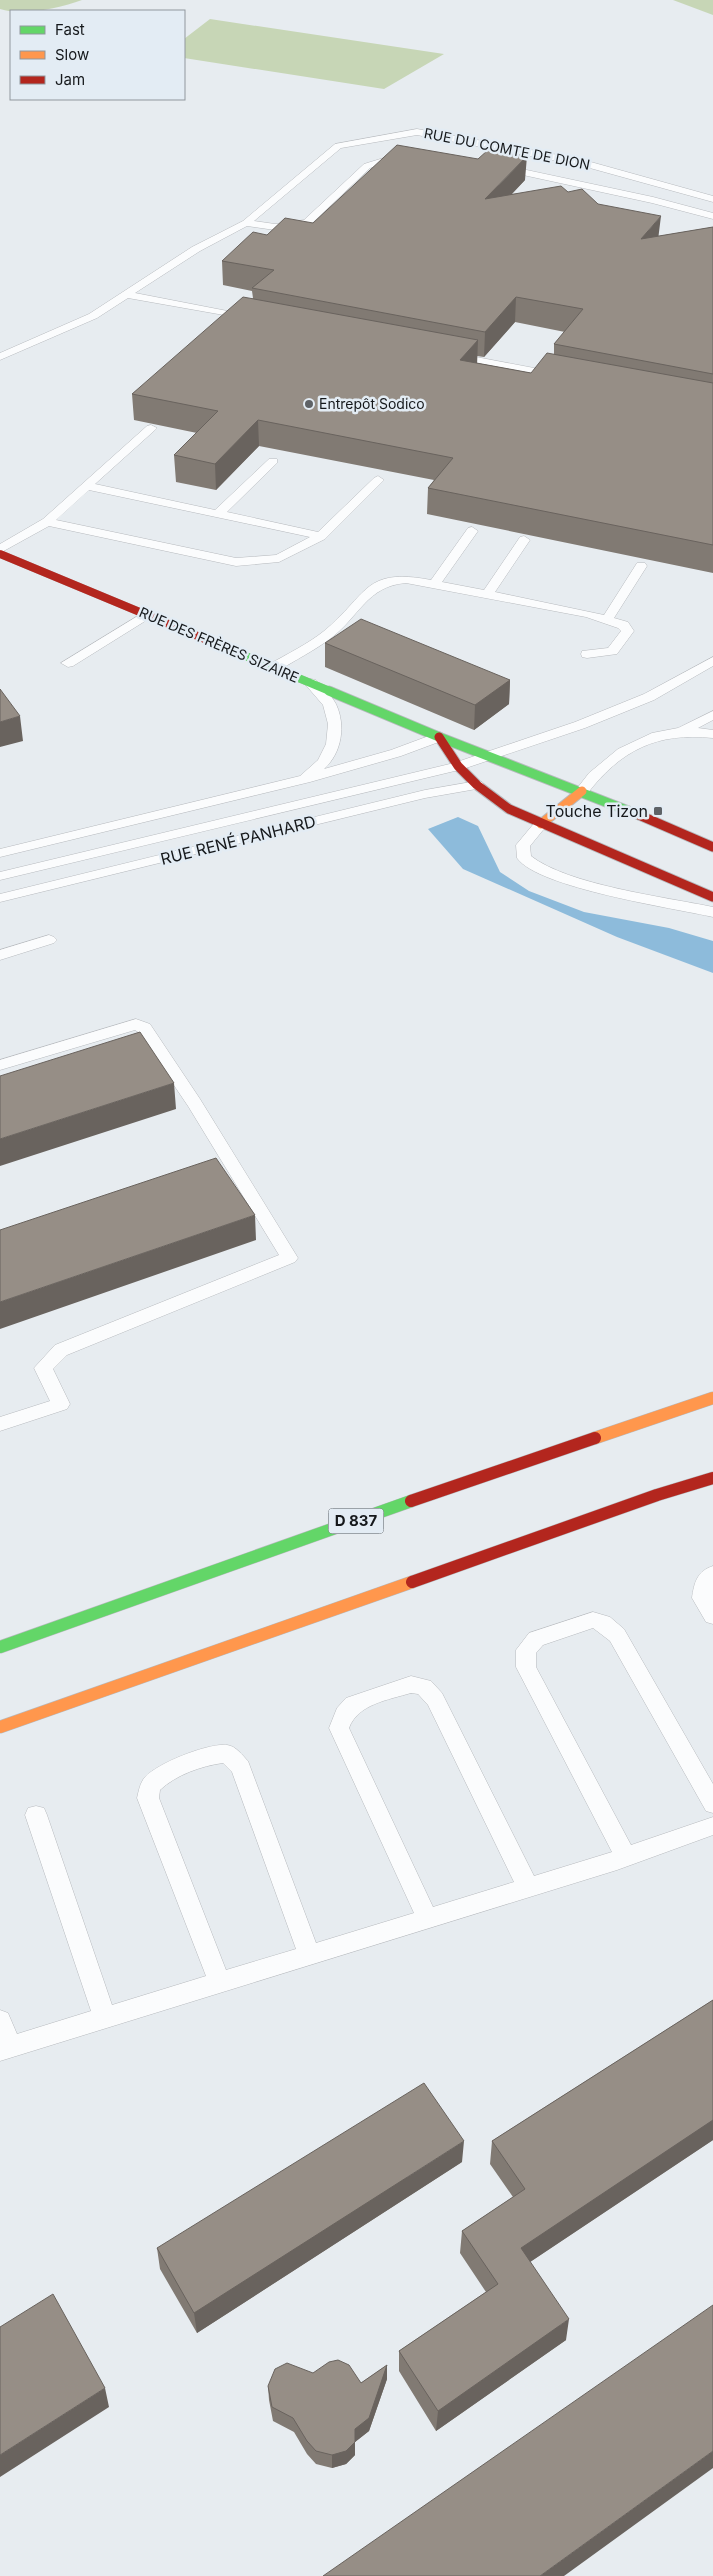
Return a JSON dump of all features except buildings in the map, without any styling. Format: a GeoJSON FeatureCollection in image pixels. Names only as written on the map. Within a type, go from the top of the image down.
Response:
{"type":"FeatureCollection","features":[{"type":"Feature","properties":{"kind":"street","name":"RUE DES FRÈRES SIZAIRE"},"geometry":{"type":"LineString","coordinates":[[0,554],[439,736],[493,755],[582,791],[713,847]]}},
{"type":"Feature","properties":{"kind":"street"},"geometry":{"type":"LineString","coordinates":[[439,736],[458,766],[477,785],[510,809],[713,897]]}},
{"type":"Feature","properties":{"kind":"street"},"geometry":{"type":"LineString","coordinates":[[541,824],[582,791]]}},
{"type":"Feature","properties":{"kind":"street","name":"D 837"},"geometry":{"type":"LineString","coordinates":[[0,1647],[515,1464],[713,1398]]}},
{"type":"Feature","properties":{"kind":"street"},"geometry":{"type":"LineString","coordinates":[[0,1727],[648,1498],[713,1478]]}},
{"type":"Feature","properties":{"kind":"lane","name":"RUE DU COMTE DE DION"},"geometry":{"type":"LineString","coordinates":[[0,357],[93,316],[196,249],[246,223],[338,146],[416,132],[561,159],[713,199]]}},
{"type":"Feature","properties":{"kind":"lane"},"geometry":{"type":"LineString","coordinates":[[246,223],[275,227],[307,223],[367,166],[387,158],[415,155]]}},
{"type":"Feature","properties":{"kind":"lane"},"geometry":{"type":"LineString","coordinates":[[541,175],[561,159]]}},
{"type":"Feature","properties":{"kind":"lane"},"geometry":{"type":"LineString","coordinates":[[494,166],[541,175],[713,216]]}},
{"type":"Feature","properties":{"kind":"lane"},"geometry":{"type":"LineString","coordinates":[[694,211],[713,199]]}},
{"type":"Feature","properties":{"kind":"lane"},"geometry":{"type":"LineString","coordinates":[[128,295],[257,319]]}},
{"type":"Feature","properties":{"kind":"lane"},"geometry":{"type":"LineString","coordinates":[[441,354],[568,378]]}},
{"type":"Feature","properties":{"kind":"lane"},"geometry":{"type":"LineString","coordinates":[[0,549],[47,522],[151,428]]}},
{"type":"Feature","properties":{"kind":"lane"},"geometry":{"type":"LineString","coordinates":[[218,515],[273,461]]}},
{"type":"Feature","properties":{"kind":"lane"},"geometry":{"type":"LineString","coordinates":[[47,522],[236,562],[279,558],[321,536],[378,480]]}},
{"type":"Feature","properties":{"kind":"lane"},"geometry":{"type":"LineString","coordinates":[[86,486],[321,536]]}},
{"type":"Feature","properties":{"kind":"lane"},"geometry":{"type":"LineString","coordinates":[[434,584],[472,531]]}},
{"type":"Feature","properties":{"kind":"lane"},"geometry":{"type":"LineString","coordinates":[[488,594],[524,540]]}},
{"type":"Feature","properties":{"kind":"lane"},"geometry":{"type":"LineString","coordinates":[[608,618],[641,566]]}},
{"type":"Feature","properties":{"kind":"lane"},"geometry":{"type":"LineString","coordinates":[[273,668],[328,635],[354,605],[381,582],[392,578],[434,584],[608,618],[623,624],[628,631],[612,652],[587,654]]}},
{"type":"Feature","properties":{"kind":"lane"},"geometry":{"type":"LineString","coordinates":[[68,664],[146,615]]}},
{"type":"Feature","properties":{"kind":"lane"},"geometry":{"type":"LineString","coordinates":[[0,876],[458,766],[580,725],[649,697],[713,661]]}},
{"type":"Feature","properties":{"kind":"lane"},"geometry":{"type":"LineString","coordinates":[[305,778],[324,762],[333,744],[335,724],[329,704],[311,683]]}},
{"type":"Feature","properties":{"kind":"lane"},"geometry":{"type":"LineString","coordinates":[[679,732],[713,715]]}},
{"type":"Feature","properties":{"kind":"lane"},"geometry":{"type":"LineString","coordinates":[[582,791],[599,768],[614,756],[654,736],[679,732],[713,734]]}},
{"type":"Feature","properties":{"kind":"lane"},"geometry":{"type":"LineString","coordinates":[[0,853],[305,778],[396,753],[439,736]]}},
{"type":"Feature","properties":{"kind":"lane","name":"RUE RENÉ PANHARD"},"geometry":{"type":"LineString","coordinates":[[0,898],[426,794],[477,785]]}},
{"type":"Feature","properties":{"kind":"lane"},"geometry":{"type":"LineString","coordinates":[[541,824],[523,845],[524,858],[538,869],[582,884],[713,912]]}},
{"type":"Feature","properties":{"kind":"lane"},"geometry":{"type":"LineString","coordinates":[[0,955],[50,940]]}},
{"type":"Feature","properties":{"kind":"lane"},"geometry":{"type":"LineString","coordinates":[[0,1065],[136,1024],[144,1028],[289,1258],[61,1350],[43,1368],[61,1404],[0,1424]]}},
{"type":"Feature","properties":{"kind":"lane"},"geometry":{"type":"LineString","coordinates":[[713,1574],[704,1583],[702,1598],[713,1616]]}},
{"type":"Feature","properties":{"kind":"lane"},"geometry":{"type":"LineString","coordinates":[[626,1857],[526,1667],[526,1650],[536,1639],[593,1620],[603,1623],[617,1635],[713,1804]]}},
{"type":"Feature","properties":{"kind":"lane"},"geometry":{"type":"LineString","coordinates":[[427,1918],[339,1728],[344,1714],[353,1704],[410,1684],[424,1687],[435,1699],[528,1887]]}},
{"type":"Feature","properties":{"kind":"lane"},"geometry":{"type":"LineString","coordinates":[[220,1982],[148,1798],[151,1785],[162,1775],[216,1754],[227,1754],[241,1767],[309,1954]]}},
{"type":"Feature","properties":{"kind":"lane"},"geometry":{"type":"LineString","coordinates":[[36,1815],[105,2018]]}},
{"type":"Feature","properties":{"kind":"lane"},"geometry":{"type":"LineString","coordinates":[[0,2021],[5,2048],[626,1857],[713,1826]]}},
{"type":"Feature","properties":{"kind":"green space"},"geometry":{"type":"Polygon","coordinates":[[[0,0],[82,0],[44,10],[10,11],[0,9],[0,0]]]}},
{"type":"Feature","properties":{"kind":"green space"},"geometry":{"type":"Polygon","coordinates":[[[673,0],[713,0],[713,15],[673,0]]]}},
{"type":"Feature","properties":{"kind":"green space"},"geometry":{"type":"Polygon","coordinates":[[[210,19],[444,54],[384,89],[185,58],[185,38],[210,19]]]}},
{"type":"Feature","properties":{"kind":"water"},"geometry":{"type":"Polygon","coordinates":[[[458,817],[478,826],[500,872],[529,891],[584,912],[669,928],[713,941],[713,973],[617,937],[463,869],[428,829],[458,817]]]}},
{"type":"Feature","properties":{"kind":"traffic: fast"},"geometry":{"type":"LineString","coordinates":[[236,652],[439,737],[582,791],[639,815]]}},
{"type":"Feature","properties":{"kind":"traffic: fast"},"geometry":{"type":"LineString","coordinates":[[0,1647],[411,1501]]}},
{"type":"Feature","properties":{"kind":"traffic: slow"},"geometry":{"type":"LineString","coordinates":[[541,824],[582,791]]}},
{"type":"Feature","properties":{"kind":"traffic: slow"},"geometry":{"type":"LineString","coordinates":[[595,1438],[713,1398]]}},
{"type":"Feature","properties":{"kind":"traffic: slow"},"geometry":{"type":"LineString","coordinates":[[0,1727],[412,1582]]}},
{"type":"Feature","properties":{"kind":"traffic: jam"},"geometry":{"type":"LineString","coordinates":[[0,554],[236,652]]}},
{"type":"Feature","properties":{"kind":"traffic: jam"},"geometry":{"type":"LineString","coordinates":[[439,737],[458,766],[477,785],[509,809],[713,897]]}},
{"type":"Feature","properties":{"kind":"traffic: jam"},"geometry":{"type":"LineString","coordinates":[[639,815],[713,847]]}},
{"type":"Feature","properties":{"kind":"traffic: jam"},"geometry":{"type":"LineString","coordinates":[[411,1501],[595,1438]]}},
{"type":"Feature","properties":{"kind":"traffic: jam"},"geometry":{"type":"LineString","coordinates":[[412,1582],[657,1495],[713,1478]]}},
{"type":"Feature","properties":{"kind":"place","name":"Entrepôt Sodico"},"geometry":{"type":"Point","coordinates":[309,404]}},
{"type":"Feature","properties":{"kind":"place","name":"Touche Tizon"},"geometry":{"type":"Point","coordinates":[658,811]}}]}
